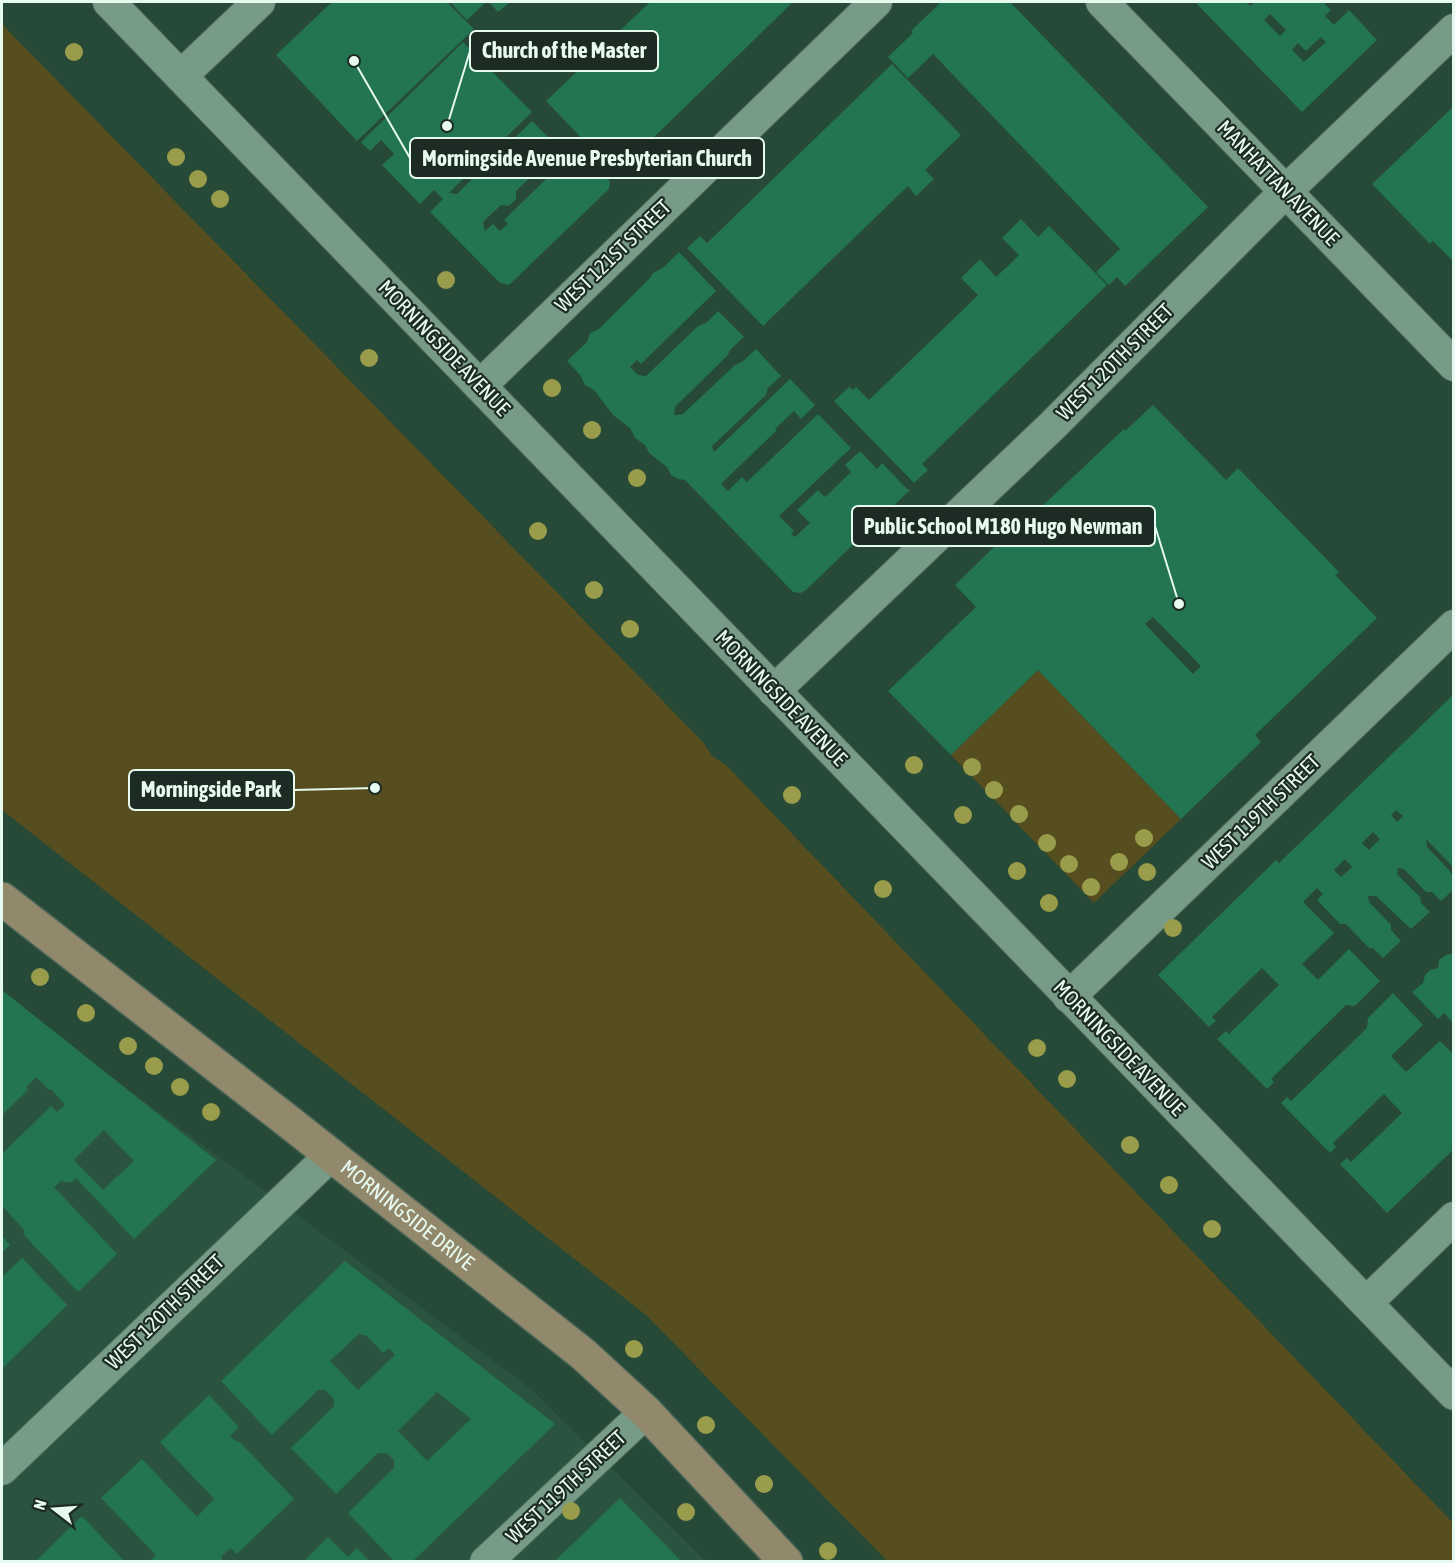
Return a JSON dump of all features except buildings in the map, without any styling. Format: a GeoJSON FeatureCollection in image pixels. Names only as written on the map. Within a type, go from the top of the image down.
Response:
{"type":"FeatureCollection","features":[{"type":"Feature","properties":{"kind":"street","name":"MORNINGSIDE AVENUE"},"geometry":{"type":"LineString","coordinates":[[109,2],[1454,1394]]}},
{"type":"Feature","properties":{"kind":"street"},"geometry":{"type":"LineString","coordinates":[[181,76],[259,2]]}},
{"type":"Feature","properties":{"kind":"street","name":"WEST 121ST STREET"},"geometry":{"type":"LineString","coordinates":[[480,386],[876,2]]}},
{"type":"Feature","properties":{"kind":"street","name":"MANHATTAN AVENUE"},"geometry":{"type":"LineString","coordinates":[[1102,2],[1454,365]]}},
{"type":"Feature","properties":{"kind":"street","name":"WEST 120TH STREET"},"geometry":{"type":"LineString","coordinates":[[774,691],[1053,425],[1286,191],[1454,30]]}},
{"type":"Feature","properties":{"kind":"street","name":"WEST 119TH STREET"},"geometry":{"type":"LineString","coordinates":[[1069,997],[1454,626]]}},
{"type":"Feature","properties":{"kind":"street","name":"MORNINGSIDE DRIVE"},"geometry":{"type":"LineString","coordinates":[[2,899],[583,1354],[646,1412],[786,1562]]}},
{"type":"Feature","properties":{"kind":"street","name":"WEST 120TH STREET"},"geometry":{"type":"LineString","coordinates":[[2,1469],[330,1156]]}},
{"type":"Feature","properties":{"kind":"street"},"geometry":{"type":"LineString","coordinates":[[1366,1303],[1454,1218]]}},
{"type":"Feature","properties":{"kind":"street","name":"WEST 119TH STREET"},"geometry":{"type":"LineString","coordinates":[[486,1562],[646,1412]]}},
{"type":"Feature","properties":{"kind":"shaded area"},"geometry":{"type":"Polygon","coordinates":[[[2,24],[703,742],[712,756],[726,765],[1453,1523],[1453,1561],[887,1561],[646,1315],[2,810],[2,24]]]}},
{"type":"Feature","properties":{"kind":"shaded area"},"geometry":{"type":"Polygon","coordinates":[[[1038,670],[1181,819],[1094,903],[951,755],[1038,670]]]}},
{"type":"Feature","properties":{"kind":"shaded area"},"geometry":{"type":"Polygon","coordinates":[[[2,996],[530,1388],[706,1561],[2,1561],[2,996]]]}},
{"type":"Feature","properties":{"kind":"place","name":"Morningside Avenue Presbyterian Church"},"geometry":{"type":"Point","coordinates":[354,61]}},
{"type":"Feature","properties":{"kind":"place","name":"Church of the Master"},"geometry":{"type":"Point","coordinates":[447,126]}},
{"type":"Feature","properties":{"kind":"place","name":"Public School M180 Hugo Newman"},"geometry":{"type":"Point","coordinates":[1179,604]}},
{"type":"Feature","properties":{"kind":"place","name":"Morningside Park"},"geometry":{"type":"Point","coordinates":[375,788]}}]}
